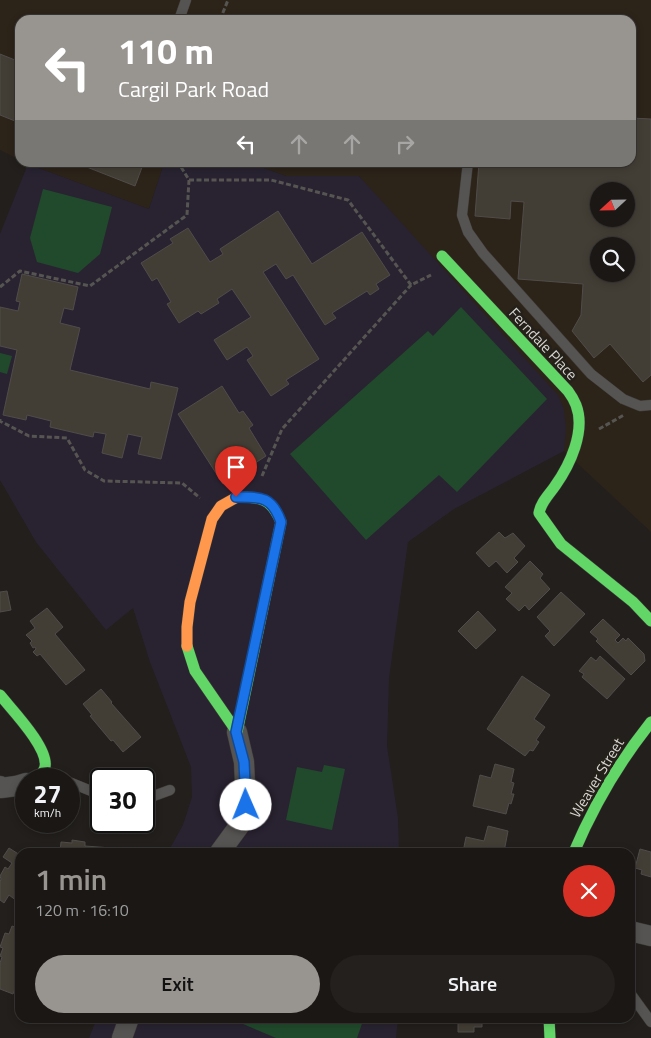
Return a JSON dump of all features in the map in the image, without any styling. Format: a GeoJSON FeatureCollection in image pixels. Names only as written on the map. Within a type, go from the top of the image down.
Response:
{"type":"FeatureCollection","features":[{"type":"Feature","properties":{"kind":"street","name":"Ferndale Place"},"geometry":{"type":"LineString","coordinates":[[442,256],[568,391],[577,406],[578,419],[575,442],[566,469],[539,508],[539,513],[561,544],[633,602],[651,622]]}},
{"type":"Feature","properties":{"kind":"street"},"geometry":{"type":"LineString","coordinates":[[223,848],[242,822],[246,805],[244,762],[236,732],[195,671],[187,647],[187,627],[190,602],[212,519],[221,506],[236,497],[253,497],[270,501],[278,513],[281,522],[236,732]]}},
{"type":"Feature","properties":{"kind":"street"},"geometry":{"type":"LineString","coordinates":[[0,695],[43,752],[46,765],[44,768]]}},
{"type":"Feature","properties":{"kind":"street","name":"Weaver Street"},"geometry":{"type":"LineString","coordinates":[[576,848],[587,820],[610,779],[638,737],[651,722]]}},
{"type":"Feature","properties":{"kind":"street"},"geometry":{"type":"LineString","coordinates":[[0,788],[15,786]]}},
{"type":"Feature","properties":{"kind":"street"},"geometry":{"type":"LineString","coordinates":[[635,932],[651,936]]}},
{"type":"Feature","properties":{"kind":"street"},"geometry":{"type":"LineString","coordinates":[[122,1038],[128,1023]]}},
{"type":"Feature","properties":{"kind":"street"},"geometry":{"type":"LineString","coordinates":[[550,1023],[550,1038]]}},
{"type":"Feature","properties":{"kind":"lane"},"geometry":{"type":"LineString","coordinates":[[181,15],[186,0]]}},
{"type":"Feature","properties":{"kind":"lane"},"geometry":{"type":"LineString","coordinates":[[467,167],[462,215],[468,232],[483,253],[592,374],[623,399],[640,406],[651,405]]}},
{"type":"Feature","properties":{"kind":"lane"},"geometry":{"type":"LineString","coordinates":[[155,795],[170,790]]}},
{"type":"Feature","properties":{"kind":"lane"},"geometry":{"type":"LineString","coordinates":[[635,1000],[651,1022]]}},
{"type":"Feature","properties":{"kind":"path"},"geometry":{"type":"LineString","coordinates":[[222,15],[228,0]]}},
{"type":"Feature","properties":{"kind":"path"},"geometry":{"type":"LineString","coordinates":[[0,287],[20,271],[90,286],[186,215],[189,180],[181,167]]}},
{"type":"Feature","properties":{"kind":"path"},"geometry":{"type":"LineString","coordinates":[[189,180],[271,180],[348,200],[411,285]]}},
{"type":"Feature","properties":{"kind":"path"},"geometry":{"type":"LineString","coordinates":[[253,497],[282,429],[411,285],[450,265]]}},
{"type":"Feature","properties":{"kind":"path"},"geometry":{"type":"LineString","coordinates":[[575,442],[640,406]]}},
{"type":"Feature","properties":{"kind":"path"},"geometry":{"type":"LineString","coordinates":[[0,419],[0,421],[29,436],[67,438],[85,470],[104,481],[182,483],[217,513]]}},
{"type":"Feature","properties":{"kind":"shaded area"},"geometry":{"type":"Polygon","coordinates":[[[0,0],[651,0],[651,532],[564,451],[359,176],[286,176],[261,167],[636,167],[636,15],[15,15],[15,158],[0,150],[0,0]]]}},
{"type":"Feature","properties":{"kind":"shaded area"},"geometry":{"type":"Polygon","coordinates":[[[27,167],[36,167],[149,209],[163,167],[261,167],[286,176],[359,176],[558,395],[564,409],[566,428],[564,451],[454,509],[408,542],[389,678],[387,746],[398,818],[399,848],[170,848],[183,825],[192,797],[191,767],[150,662],[133,608],[106,630],[36,542],[0,480],[0,234],[27,167]]]}},
{"type":"Feature","properties":{"kind":"shaded area"},"geometry":{"type":"Polygon","coordinates":[[[36,167],[163,167],[149,209],[36,167]]]}},
{"type":"Feature","properties":{"kind":"shaded area"},"geometry":{"type":"Polygon","coordinates":[[[95,1023],[398,1023],[396,1038],[89,1038],[95,1023]]]}},
{"type":"Feature","properties":{"kind":"green space"},"geometry":{"type":"Polygon","coordinates":[[[43,189],[112,207],[100,254],[78,273],[37,262],[30,238],[43,189]]]}},
{"type":"Feature","properties":{"kind":"green space"},"geometry":{"type":"Polygon","coordinates":[[[461,307],[547,399],[457,492],[439,475],[366,540],[290,454],[428,331],[433,336],[461,307]]]}},
{"type":"Feature","properties":{"kind":"green space"},"geometry":{"type":"Polygon","coordinates":[[[0,353],[12,356],[7,374],[0,372],[0,353]]]}},
{"type":"Feature","properties":{"kind":"green space"},"geometry":{"type":"Polygon","coordinates":[[[324,765],[345,769],[332,830],[286,820],[297,767],[322,772],[324,765]]]}},
{"type":"Feature","properties":{"kind":"green space"},"geometry":{"type":"Polygon","coordinates":[[[241,1023],[362,1023],[357,1038],[276,1038],[241,1023]]]}},
{"type":"Feature","properties":{"kind":"building"},"geometry":{"type":"Polygon","coordinates":[[[0,54],[15,60],[15,121],[0,115],[0,54]]]}},
{"type":"Feature","properties":{"kind":"building"},"geometry":{"type":"Polygon","coordinates":[[[636,118],[651,119],[651,375],[643,382],[610,344],[594,358],[572,331],[581,315],[583,284],[518,279],[524,202],[511,201],[510,219],[475,216],[479,167],[636,167],[636,118]]]}},
{"type":"Feature","properties":{"kind":"building"},"geometry":{"type":"Polygon","coordinates":[[[87,167],[142,167],[135,186],[87,167]]]}},
{"type":"Feature","properties":{"kind":"building"},"geometry":{"type":"Polygon","coordinates":[[[278,211],[312,264],[362,232],[390,275],[376,284],[379,289],[370,295],[367,291],[332,313],[336,318],[325,325],[293,275],[286,279],[276,264],[263,272],[319,359],[286,380],[289,384],[271,396],[247,360],[253,356],[247,347],[227,360],[214,340],[251,317],[232,289],[217,299],[219,303],[201,314],[198,311],[179,323],[167,304],[171,302],[157,278],[152,281],[141,263],[173,243],[170,239],[188,228],[210,262],[223,254],[220,249],[278,211]]]}},
{"type":"Feature","properties":{"kind":"building"},"geometry":{"type":"Polygon","coordinates":[[[22,274],[78,287],[73,310],[64,308],[60,323],[80,328],[70,370],[150,389],[151,382],[178,388],[161,459],[138,454],[142,437],[128,434],[122,458],[102,453],[106,434],[94,432],[93,437],[50,427],[51,421],[27,415],[26,420],[3,415],[17,350],[0,346],[0,307],[18,311],[20,302],[16,301],[22,274]]]}},
{"type":"Feature","properties":{"kind":"building"},"geometry":{"type":"Polygon","coordinates":[[[222,386],[239,413],[243,411],[253,425],[249,428],[266,456],[223,484],[178,414],[222,386]]]}},
{"type":"Feature","properties":{"kind":"building"},"geometry":{"type":"Polygon","coordinates":[[[499,532],[505,538],[513,533],[525,546],[514,558],[518,562],[507,573],[496,561],[489,567],[476,553],[499,532]]]}},
{"type":"Feature","properties":{"kind":"building"},"geometry":{"type":"Polygon","coordinates":[[[530,561],[543,574],[540,578],[550,589],[529,610],[525,605],[519,611],[506,599],[512,593],[505,587],[530,561]]]}},
{"type":"Feature","properties":{"kind":"building"},"geometry":{"type":"Polygon","coordinates":[[[7,591],[11,610],[0,612],[0,592],[7,591]]]}},
{"type":"Feature","properties":{"kind":"building"},"geometry":{"type":"Polygon","coordinates":[[[561,592],[585,614],[554,646],[545,636],[550,631],[537,617],[561,592]]]}},
{"type":"Feature","properties":{"kind":"building"},"geometry":{"type":"Polygon","coordinates":[[[47,608],[63,627],[55,634],[85,670],[66,685],[40,654],[37,656],[33,652],[36,649],[35,647],[33,648],[30,643],[32,641],[26,635],[35,628],[30,621],[47,608]]]}},
{"type":"Feature","properties":{"kind":"building"},"geometry":{"type":"Polygon","coordinates":[[[478,611],[496,630],[476,649],[458,631],[478,611]]]}},
{"type":"Feature","properties":{"kind":"building"},"geometry":{"type":"Polygon","coordinates":[[[603,619],[620,635],[615,640],[618,643],[623,638],[626,641],[628,638],[644,654],[645,661],[631,675],[596,641],[598,639],[590,632],[603,619]]]}},
{"type":"Feature","properties":{"kind":"building"},"geometry":{"type":"Polygon","coordinates":[[[600,656],[625,679],[607,699],[582,677],[584,674],[579,671],[591,657],[596,661],[600,656]]]}},
{"type":"Feature","properties":{"kind":"building"},"geometry":{"type":"Polygon","coordinates":[[[522,676],[550,695],[534,719],[545,727],[536,740],[539,742],[533,751],[530,750],[525,756],[487,729],[522,676]]]}},
{"type":"Feature","properties":{"kind":"building"},"geometry":{"type":"Polygon","coordinates":[[[101,689],[141,737],[123,752],[90,716],[92,715],[83,704],[101,689]]]}},
{"type":"Feature","properties":{"kind":"building"},"geometry":{"type":"Polygon","coordinates":[[[495,764],[514,769],[511,782],[514,783],[511,794],[514,794],[506,814],[473,806],[480,775],[491,778],[495,764]]]}},
{"type":"Feature","properties":{"kind":"building"},"geometry":{"type":"Polygon","coordinates":[[[488,826],[508,831],[505,848],[464,848],[466,837],[484,841],[488,826]]]}},
{"type":"Feature","properties":{"kind":"building"},"geometry":{"type":"Polygon","coordinates":[[[72,840],[85,842],[85,846],[112,848],[60,848],[61,842],[72,843],[72,840]]]}},
{"type":"Feature","properties":{"kind":"building"},"geometry":{"type":"Polygon","coordinates":[[[9,848],[15,852],[15,900],[9,895],[4,903],[0,900],[0,876],[5,867],[8,869],[12,863],[3,857],[9,848]]]}},
{"type":"Feature","properties":{"kind":"building"},"geometry":{"type":"Polygon","coordinates":[[[640,849],[651,852],[651,877],[641,874],[642,870],[635,868],[640,849]]]}},
{"type":"Feature","properties":{"kind":"building"},"geometry":{"type":"Polygon","coordinates":[[[12,926],[15,927],[15,989],[13,994],[0,989],[0,963],[2,957],[0,956],[3,948],[0,947],[5,933],[9,934],[12,926]]]}},
{"type":"Feature","properties":{"kind":"building"},"geometry":{"type":"Polygon","coordinates":[[[458,1023],[482,1023],[482,1027],[474,1027],[474,1032],[458,1032],[458,1023]]]}},
{"type":"Feature","properties":{"kind":"traffic: fast"},"geometry":{"type":"LineString","coordinates":[[442,256],[568,391],[576,405],[579,415],[579,426],[575,447],[566,468],[543,502],[539,513],[561,544],[633,602],[651,621]]}},
{"type":"Feature","properties":{"kind":"traffic: fast"},"geometry":{"type":"LineString","coordinates":[[187,646],[195,671],[237,732],[281,522],[273,508],[264,500],[237,497]]}},
{"type":"Feature","properties":{"kind":"traffic: fast"},"geometry":{"type":"LineString","coordinates":[[0,695],[36,740],[45,759],[45,768]]}},
{"type":"Feature","properties":{"kind":"traffic: fast"},"geometry":{"type":"LineString","coordinates":[[576,848],[608,784],[651,722]]}},
{"type":"Feature","properties":{"kind":"traffic: fast"},"geometry":{"type":"LineString","coordinates":[[549,1023],[550,1038]]}},
{"type":"Feature","properties":{"kind":"traffic: slow"},"geometry":{"type":"LineString","coordinates":[[187,646],[190,602],[212,519],[221,506],[237,497]]}},
{"type":"Feature","properties":{"kind":"route"},"geometry":{"type":"LineString","coordinates":[[236,497],[253,497],[270,501],[278,513],[281,522],[236,732],[244,762],[246,805]]}}]}
